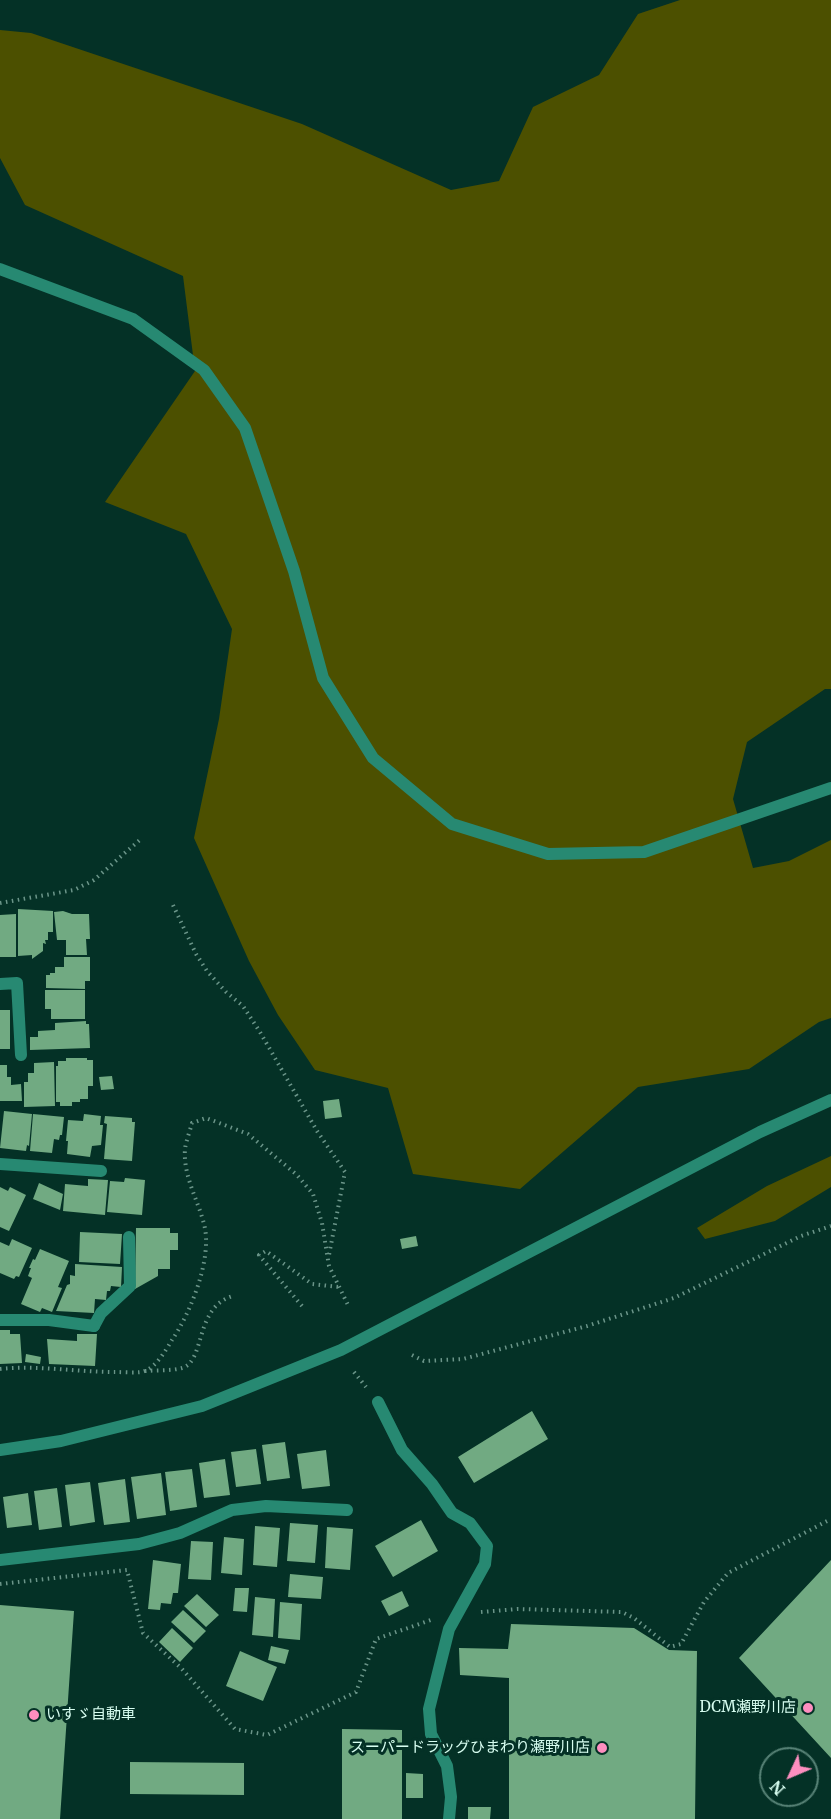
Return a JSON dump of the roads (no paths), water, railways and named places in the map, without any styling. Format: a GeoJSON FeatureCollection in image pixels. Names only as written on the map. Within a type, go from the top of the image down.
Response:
{"type":"FeatureCollection","features":[{"type":"Feature","properties":{"kind":"street"},"geometry":{"type":"LineString","coordinates":[[0,269],[133,319],[204,370],[245,428],[294,571],[323,678],[373,758],[452,824],[548,854],[644,852],[831,788]]}},
{"type":"Feature","properties":{"kind":"street"},"geometry":{"type":"LineString","coordinates":[[0,984],[17,983],[21,1055]]}},
{"type":"Feature","properties":{"kind":"street"},"geometry":{"type":"LineString","coordinates":[[0,1450],[61,1442],[202,1406],[341,1350],[760,1132],[831,1100]]}},
{"type":"Feature","properties":{"kind":"street"},"geometry":{"type":"LineString","coordinates":[[0,1164],[101,1171]]}},
{"type":"Feature","properties":{"kind":"street"},"geometry":{"type":"LineString","coordinates":[[0,1320],[49,1320],[94,1326],[101,1312],[130,1286],[129,1237]]}},
{"type":"Feature","properties":{"kind":"street"},"geometry":{"type":"LineString","coordinates":[[378,1402],[402,1450],[432,1484],[452,1513],[470,1523],[487,1546],[485,1564],[449,1629],[429,1709],[430,1734],[447,1766],[450,1797],[449,1819]]}},
{"type":"Feature","properties":{"kind":"street"},"geometry":{"type":"LineString","coordinates":[[0,1560],[139,1544],[180,1533],[232,1510],[266,1506],[347,1510]]}},
{"type":"Feature","properties":{"kind":"place","name":"DCM瀬野川店"},"geometry":{"type":"Point","coordinates":[808,1708]}},
{"type":"Feature","properties":{"kind":"place","name":"いすゞ自動車"},"geometry":{"type":"Point","coordinates":[34,1715]}},
{"type":"Feature","properties":{"kind":"place","name":"スーパードラッグひまわり瀬野川店"},"geometry":{"type":"Point","coordinates":[602,1748]}}]}
